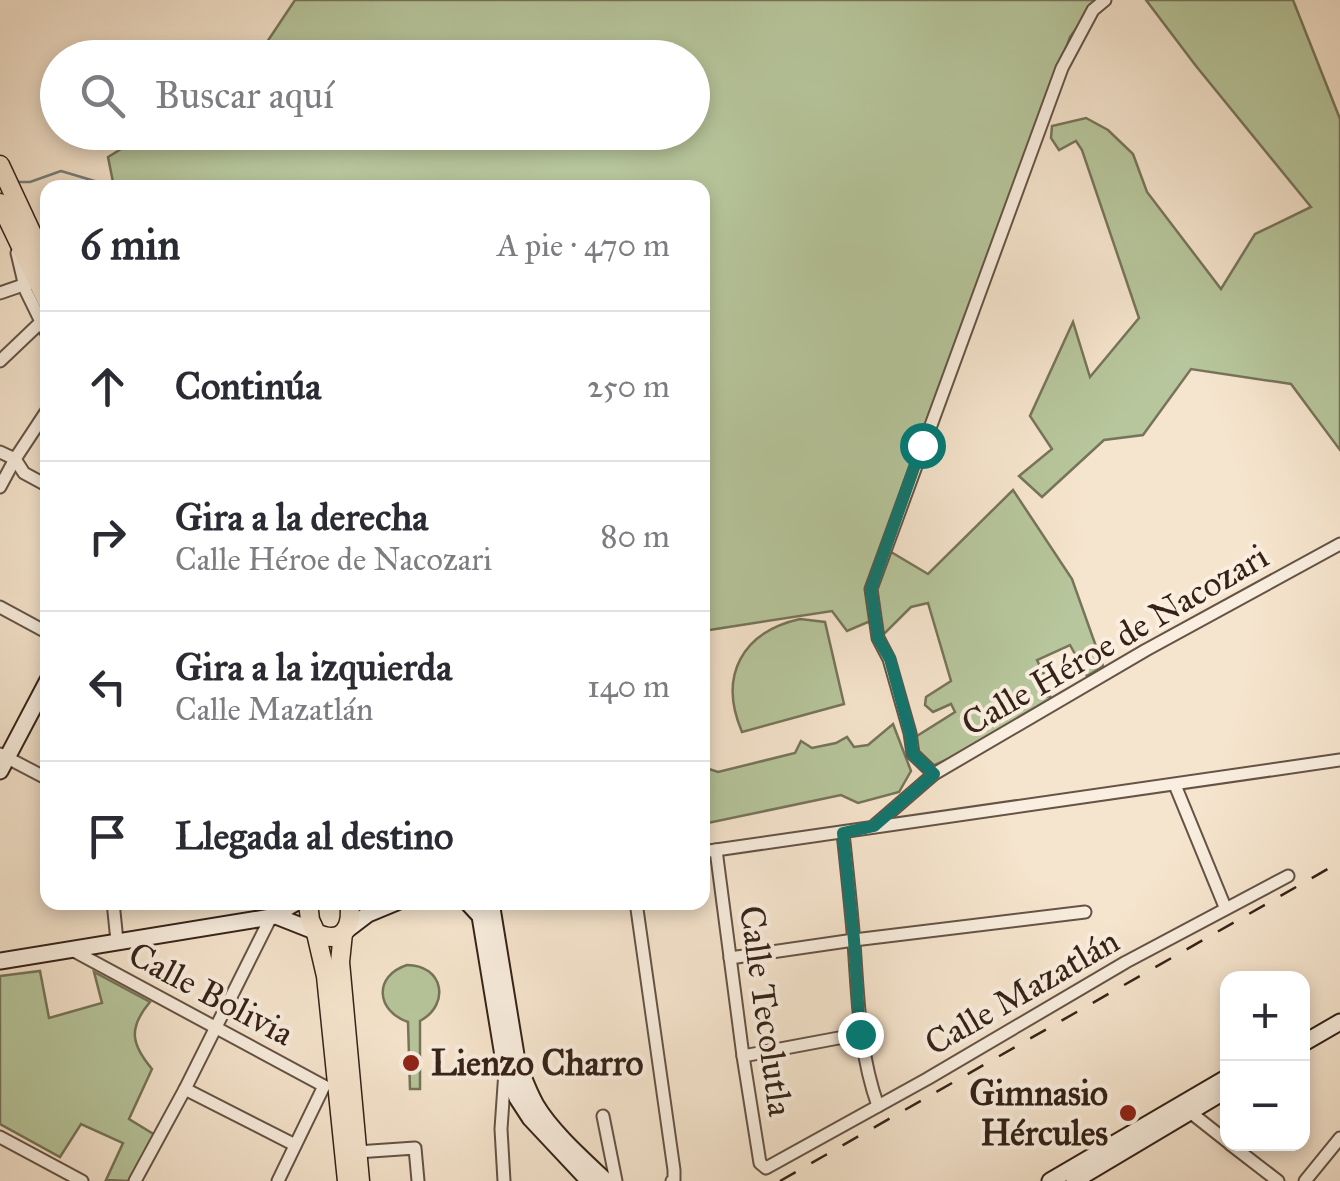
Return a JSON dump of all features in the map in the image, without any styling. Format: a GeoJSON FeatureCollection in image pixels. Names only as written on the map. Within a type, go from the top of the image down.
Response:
{"type":"FeatureCollection","features":[{"type":"Feature","properties":{"kind":"main road"},"geometry":{"type":"LineString","coordinates":[[0,165],[13,216],[39,277]]}},
{"type":"Feature","properties":{"kind":"main road"},"geometry":{"type":"LineString","coordinates":[[2,761],[40,694]]}},
{"type":"Feature","properties":{"kind":"main road"},"geometry":{"type":"LineString","coordinates":[[0,961],[273,916],[283,910]]}},
{"type":"Feature","properties":{"kind":"main road"},"geometry":{"type":"LineString","coordinates":[[309,910],[324,962],[331,1085],[347,1181]]}},
{"type":"Feature","properties":{"kind":"main road"},"geometry":{"type":"LineString","coordinates":[[350,910],[340,962],[360,1181]]}},
{"type":"Feature","properties":{"kind":"main road"},"geometry":{"type":"LineString","coordinates":[[273,916],[328,938],[339,936],[378,910]]}},
{"type":"Feature","properties":{"kind":"main road"},"geometry":{"type":"LineString","coordinates":[[474,910],[480,916],[505,1068],[517,1098],[530,1118],[589,1181]]}},
{"type":"Feature","properties":{"kind":"main road"},"geometry":{"type":"LineString","coordinates":[[492,910],[517,1061],[526,1084],[538,1109],[606,1181]]}},
{"type":"Feature","properties":{"kind":"main road"},"geometry":{"type":"LineString","coordinates":[[1310,1028],[1340,1010]]}},
{"type":"Feature","properties":{"kind":"main road"},"geometry":{"type":"LineString","coordinates":[[1310,1039],[1340,1022]]}},
{"type":"Feature","properties":{"kind":"main road"},"geometry":{"type":"LineString","coordinates":[[1061,1180],[1220,1082]]}},
{"type":"Feature","properties":{"kind":"main road"},"geometry":{"type":"LineString","coordinates":[[1061,1180],[1220,1094]]}},
{"type":"Feature","properties":{"kind":"street"},"geometry":{"type":"LineString","coordinates":[[934,774],[913,754],[890,659],[878,638],[871,589],[1062,68],[1093,10],[1105,0]]}},
{"type":"Feature","properties":{"kind":"street"},"geometry":{"type":"LineString","coordinates":[[13,216],[40,236]]}},
{"type":"Feature","properties":{"kind":"street"},"geometry":{"type":"LineString","coordinates":[[0,293],[39,277]]}},
{"type":"Feature","properties":{"kind":"street"},"geometry":{"type":"LineString","coordinates":[[0,361],[40,323]]}},
{"type":"Feature","properties":{"kind":"street"},"geometry":{"type":"LineString","coordinates":[[0,487],[40,421]]}},
{"type":"Feature","properties":{"kind":"street"},"geometry":{"type":"LineString","coordinates":[[0,452],[15,458],[24,474],[40,482]]}},
{"type":"Feature","properties":{"kind":"street","name":"Calle Héroe de Nacozari"},"geometry":{"type":"LineString","coordinates":[[874,826],[934,774],[1146,650],[1340,544]]}},
{"type":"Feature","properties":{"kind":"street"},"geometry":{"type":"LineString","coordinates":[[0,607],[40,628]]}},
{"type":"Feature","properties":{"kind":"street"},"geometry":{"type":"LineString","coordinates":[[710,851],[1340,760]]}},
{"type":"Feature","properties":{"kind":"street"},"geometry":{"type":"LineString","coordinates":[[2,761],[40,776]]}},
{"type":"Feature","properties":{"kind":"street"},"geometry":{"type":"LineString","coordinates":[[1175,785],[1225,908]]}},
{"type":"Feature","properties":{"kind":"street"},"geometry":{"type":"LineString","coordinates":[[843,833],[860,1034],[878,1106]]}},
{"type":"Feature","properties":{"kind":"street","name":"Calle Tecolutla"},"geometry":{"type":"LineString","coordinates":[[710,856],[730,958],[760,1164],[766,1168],[878,1106]]}},
{"type":"Feature","properties":{"kind":"street","name":"Calle Mazatlán"},"geometry":{"type":"LineString","coordinates":[[878,1106],[1126,962],[1288,876]]}},
{"type":"Feature","properties":{"kind":"street"},"geometry":{"type":"LineString","coordinates":[[114,910],[117,941]]}},
{"type":"Feature","properties":{"kind":"street"},"geometry":{"type":"LineString","coordinates":[[637,910],[674,1170],[672,1181]]}},
{"type":"Feature","properties":{"kind":"street"},"geometry":{"type":"LineString","coordinates":[[730,958],[1085,912]]}},
{"type":"Feature","properties":{"kind":"street"},"geometry":{"type":"LineString","coordinates":[[135,1181],[273,916]]}},
{"type":"Feature","properties":{"kind":"street","name":"Calle Bolivia"},"geometry":{"type":"LineString","coordinates":[[72,950],[331,1085]]}},
{"type":"Feature","properties":{"kind":"street"},"geometry":{"type":"LineString","coordinates":[[743,1056],[860,1034]]}},
{"type":"Feature","properties":{"kind":"street"},"geometry":{"type":"LineString","coordinates":[[504,1181],[501,1128],[505,1068]]}},
{"type":"Feature","properties":{"kind":"street"},"geometry":{"type":"LineString","coordinates":[[278,1181],[331,1085]]}},
{"type":"Feature","properties":{"kind":"street"},"geometry":{"type":"LineString","coordinates":[[185,1089],[295,1145]]}},
{"type":"Feature","properties":{"kind":"street"},"geometry":{"type":"LineString","coordinates":[[1190,1112],[1220,1135]]}},
{"type":"Feature","properties":{"kind":"street"},"geometry":{"type":"LineString","coordinates":[[603,1116],[616,1181]]}},
{"type":"Feature","properties":{"kind":"street"},"geometry":{"type":"LineString","coordinates":[[0,1136],[76,1180]]}},
{"type":"Feature","properties":{"kind":"street"},"geometry":{"type":"LineString","coordinates":[[1305,1181],[1340,1138]]}},
{"type":"Feature","properties":{"kind":"street"},"geometry":{"type":"LineString","coordinates":[[357,1152],[415,1148],[418,1181]]}},
{"type":"Feature","properties":{"kind":"street"},"geometry":{"type":"LineString","coordinates":[[1240,1151],[1278,1181]]}},
{"type":"Feature","properties":{"kind":"green space"},"geometry":{"type":"Polygon","coordinates":[[[295,0],[1097,0],[1070,37],[886,549],[928,574],[1013,490],[1072,579],[1103,666],[1087,676],[1070,645],[1037,660],[1048,682],[1039,689],[1041,698],[1050,696],[1052,701],[975,747],[928,768],[916,753],[917,736],[955,712],[951,704],[933,712],[925,705],[926,697],[951,681],[928,603],[911,607],[885,633],[868,622],[847,631],[832,611],[710,630],[710,180],[113,180],[108,157],[119,150],[710,150],[710,40],[268,40],[295,0]]]}},
{"type":"Feature","properties":{"kind":"green space"},"geometry":{"type":"Polygon","coordinates":[[[1146,0],[1293,0],[1340,119],[1340,450],[1291,384],[1191,369],[1143,435],[1104,440],[1042,497],[1019,476],[1052,449],[1030,416],[1073,322],[1090,377],[1139,318],[1082,150],[1076,141],[1059,150],[1051,138],[1052,126],[1086,118],[1108,130],[1133,154],[1147,192],[1221,289],[1255,234],[1311,207],[1146,0]]]}},
{"type":"Feature","properties":{"kind":"green space"},"geometry":{"type":"Polygon","coordinates":[[[800,619],[825,622],[844,704],[742,732],[733,693],[740,659],[763,634],[800,619]]]}},
{"type":"Feature","properties":{"kind":"green space"},"geometry":{"type":"Polygon","coordinates":[[[893,724],[911,771],[899,792],[858,803],[841,795],[710,823],[710,769],[718,772],[795,753],[801,741],[812,748],[847,737],[854,747],[868,745],[893,724]]]}},
{"type":"Feature","properties":{"kind":"green space"},"geometry":{"type":"Polygon","coordinates":[[[407,965],[429,971],[439,987],[436,1005],[420,1021],[420,1089],[410,1089],[408,1022],[390,1010],[383,994],[388,977],[407,965]]]}},
{"type":"Feature","properties":{"kind":"green space"},"geometry":{"type":"Polygon","coordinates":[[[40,971],[49,1018],[102,1003],[94,972],[150,1002],[138,1020],[135,1036],[152,1069],[129,1119],[155,1135],[129,1181],[106,1180],[123,1143],[81,1124],[60,1157],[0,1124],[0,976],[40,971]]]}},
{"type":"Feature","properties":{"kind":"waterway"},"geometry":{"type":"LineString","coordinates":[[16,182],[30,182],[61,171],[91,180]]}},
{"type":"Feature","properties":{"kind":"railway"},"geometry":{"type":"LineString","coordinates":[[780,1181],[1340,862]]}},
{"type":"Feature","properties":{"kind":"place","name":"Lienzo Charro"},"geometry":{"type":"Point","coordinates":[411,1063]}},
{"type":"Feature","properties":{"kind":"place","name":"Gimnasio Hércules"},"geometry":{"type":"Point","coordinates":[1128,1113]}},
{"type":"Feature","properties":{"kind":"route"},"geometry":{"type":"LineString","coordinates":[[860,1034],[843,833],[874,826],[934,774],[913,754],[890,659],[878,638],[871,589],[922,445]]}}]}
